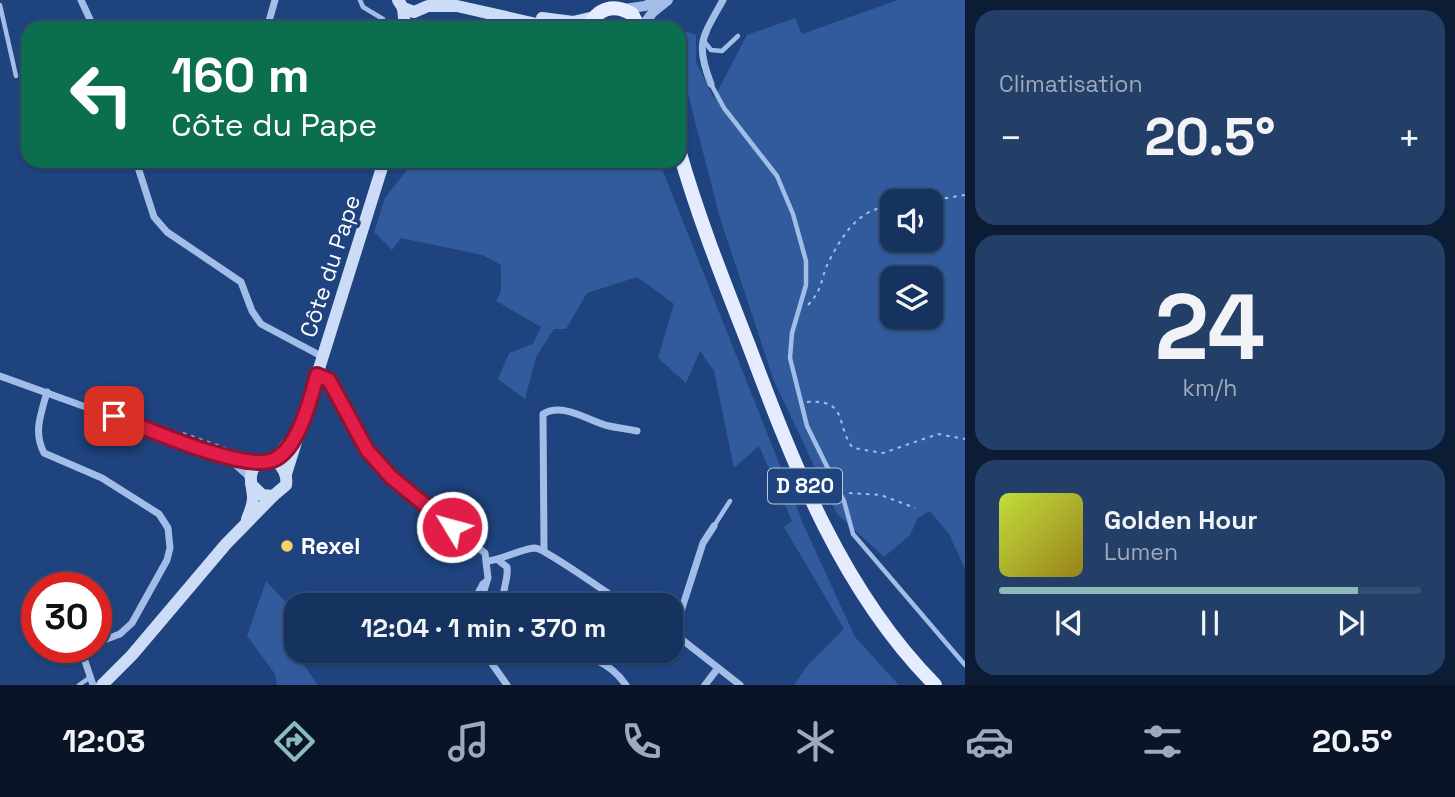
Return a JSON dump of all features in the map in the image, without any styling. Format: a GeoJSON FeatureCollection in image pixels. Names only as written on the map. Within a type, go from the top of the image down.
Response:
{"type":"FeatureCollection","features":[{"type":"Feature","properties":{"kind":"main road"},"geometry":{"type":"LineString","coordinates":[[457,0],[555,21]]}},
{"type":"Feature","properties":{"kind":"main road"},"geometry":{"type":"LineString","coordinates":[[403,21],[399,3],[457,6],[523,21]]}},
{"type":"Feature","properties":{"kind":"main road"},"geometry":{"type":"LineString","coordinates":[[564,21],[620,6],[632,14],[636,21]]}},
{"type":"Feature","properties":{"kind":"main road","name":"Côte du Pape"},"geometry":{"type":"LineString","coordinates":[[286,474],[382,168]]}},
{"type":"Feature","properties":{"kind":"main road","name":"D 820"},"geometry":{"type":"LineString","coordinates":[[679,168],[718,264]]}},
{"type":"Feature","properties":{"kind":"main road","name":"D 820"},"geometry":{"type":"LineString","coordinates":[[685,168],[718,264],[816,512],[866,601],[895,640],[935,685]]}},
{"type":"Feature","properties":{"kind":"main road","name":"Côte du Pape"},"geometry":{"type":"LineString","coordinates":[[272,461],[291,442],[302,422]]}},
{"type":"Feature","properties":{"kind":"main road"},"geometry":{"type":"LineString","coordinates":[[102,685],[132,655],[244,526],[286,485],[286,474],[281,465],[272,461],[259,463],[251,481],[253,505],[244,526]]}},
{"type":"Feature","properties":{"kind":"main road"},"geometry":{"type":"LineString","coordinates":[[251,481],[262,495],[273,496]]}},
{"type":"Feature","properties":{"kind":"street"},"geometry":{"type":"LineString","coordinates":[[81,0],[91,21]]}},
{"type":"Feature","properties":{"kind":"street"},"geometry":{"type":"LineString","coordinates":[[269,21],[275,0]]}},
{"type":"Feature","properties":{"kind":"street"},"geometry":{"type":"LineString","coordinates":[[620,6],[645,6],[657,0]]}},
{"type":"Feature","properties":{"kind":"street"},"geometry":{"type":"LineString","coordinates":[[646,21],[668,0]]}},
{"type":"Feature","properties":{"kind":"street"},"geometry":{"type":"LineString","coordinates":[[711,85],[700,57],[702,40],[723,0]]}},
{"type":"Feature","properties":{"kind":"street"},"geometry":{"type":"LineString","coordinates":[[138,168],[149,204],[167,232],[241,282],[251,311],[261,324],[323,357]]}},
{"type":"Feature","properties":{"kind":"street"},"geometry":{"type":"LineString","coordinates":[[317,375],[329,380],[367,450],[391,477],[485,553],[488,578],[483,593]]}},
{"type":"Feature","properties":{"kind":"street"},"geometry":{"type":"LineString","coordinates":[[0,376],[227,458],[259,463]]}},
{"type":"Feature","properties":{"kind":"street"},"geometry":{"type":"LineString","coordinates":[[47,392],[37,428],[37,440],[44,453],[102,478],[159,514],[170,538],[167,560],[132,623],[120,634],[112,637]]}},
{"type":"Feature","properties":{"kind":"street"},"geometry":{"type":"LineString","coordinates":[[544,549],[543,414],[550,410],[585,415],[605,425],[637,431]]}},
{"type":"Feature","properties":{"kind":"street"},"geometry":{"type":"LineString","coordinates":[[227,458],[251,481]]}},
{"type":"Feature","properties":{"kind":"street"},"geometry":{"type":"LineString","coordinates":[[683,599],[702,543],[714,526]]}},
{"type":"Feature","properties":{"kind":"street"},"geometry":{"type":"LineString","coordinates":[[488,561],[528,549],[544,549],[606,593]]}},
{"type":"Feature","properties":{"kind":"street"},"geometry":{"type":"LineString","coordinates":[[498,560],[507,567],[508,576],[502,593]]}},
{"type":"Feature","properties":{"kind":"street"},"geometry":{"type":"LineString","coordinates":[[683,641],[740,685]]}},
{"type":"Feature","properties":{"kind":"street"},"geometry":{"type":"LineString","coordinates":[[86,663],[91,681]]}},
{"type":"Feature","properties":{"kind":"street"},"geometry":{"type":"LineString","coordinates":[[491,663],[507,685]]}},
{"type":"Feature","properties":{"kind":"street"},"geometry":{"type":"LineString","coordinates":[[605,663],[617,672],[626,685]]}},
{"type":"Feature","properties":{"kind":"street"},"geometry":{"type":"LineString","coordinates":[[705,685],[718,668]]}},
{"type":"Feature","properties":{"kind":"lane"},"geometry":{"type":"LineString","coordinates":[[360,0],[363,7],[383,21]]}},
{"type":"Feature","properties":{"kind":"lane"},"geometry":{"type":"LineString","coordinates":[[0,5],[16,76]]}},
{"type":"Feature","properties":{"kind":"lane"},"geometry":{"type":"LineString","coordinates":[[702,40],[711,50],[722,51],[738,36]]}},
{"type":"Feature","properties":{"kind":"lane"},"geometry":{"type":"LineString","coordinates":[[711,85],[724,108],[777,176],[793,214],[806,261],[806,285],[797,316],[790,358],[799,403],[807,426],[841,494],[853,534],[965,665]]}},
{"type":"Feature","properties":{"kind":"lane"},"geometry":{"type":"LineString","coordinates":[[714,526],[730,501]]}},
{"type":"Feature","properties":{"kind":"lane"},"geometry":{"type":"LineString","coordinates":[[477,593],[488,578]]}},
{"type":"Feature","properties":{"kind":"lane"},"geometry":{"type":"LineString","coordinates":[[79,685],[91,681]]}},
{"type":"Feature","properties":{"kind":"path"},"geometry":{"type":"LineString","coordinates":[[943,199],[965,195]]}},
{"type":"Feature","properties":{"kind":"path"},"geometry":{"type":"LineString","coordinates":[[797,316],[820,293],[828,262],[858,217],[874,207],[880,207]]}},
{"type":"Feature","properties":{"kind":"path"},"geometry":{"type":"LineString","coordinates":[[799,403],[821,401],[835,408],[843,419],[846,439],[853,448],[883,453],[938,434],[965,439]]}},
{"type":"Feature","properties":{"kind":"path"},"geometry":{"type":"LineString","coordinates":[[174,430],[236,452]]}},
{"type":"Feature","properties":{"kind":"path"},"geometry":{"type":"LineString","coordinates":[[841,494],[859,492],[881,495],[915,508]]}},
{"type":"Feature","properties":{"kind":"shaded area"},"geometry":{"type":"Polygon","coordinates":[[[898,0],[965,0],[965,569],[949,534],[930,511],[918,518],[910,535],[884,557],[837,514],[774,381],[720,218],[686,86],[686,31],[696,35],[696,62],[714,98],[747,35],[795,18],[802,34],[898,0]]]}},
{"type":"Feature","properties":{"kind":"shaded area"},"geometry":{"type":"Polygon","coordinates":[[[409,168],[662,168],[804,526],[855,637],[899,685],[794,685],[807,666],[844,629],[784,527],[792,521],[759,446],[734,468],[714,371],[700,351],[686,383],[658,358],[674,304],[637,277],[587,293],[566,329],[554,329],[536,357],[525,399],[498,379],[509,353],[533,344],[541,327],[496,301],[501,291],[501,265],[482,255],[401,238],[392,250],[374,232],[385,198],[409,168]]]}},
{"type":"Feature","properties":{"kind":"shaded area"},"geometry":{"type":"Polygon","coordinates":[[[266,581],[284,600],[284,663],[302,663],[318,685],[277,685],[275,674],[247,636],[266,581]]]}},
{"type":"Feature","properties":{"kind":"place","name":"Rexel"},"geometry":{"type":"Point","coordinates":[287,546]}},
{"type":"Feature","properties":{"kind":"route"},"geometry":{"type":"LineString","coordinates":[[114,416],[227,458],[259,463],[272,461],[291,442],[302,422],[317,375],[329,380],[367,450],[391,477],[452,527]]}}]}
